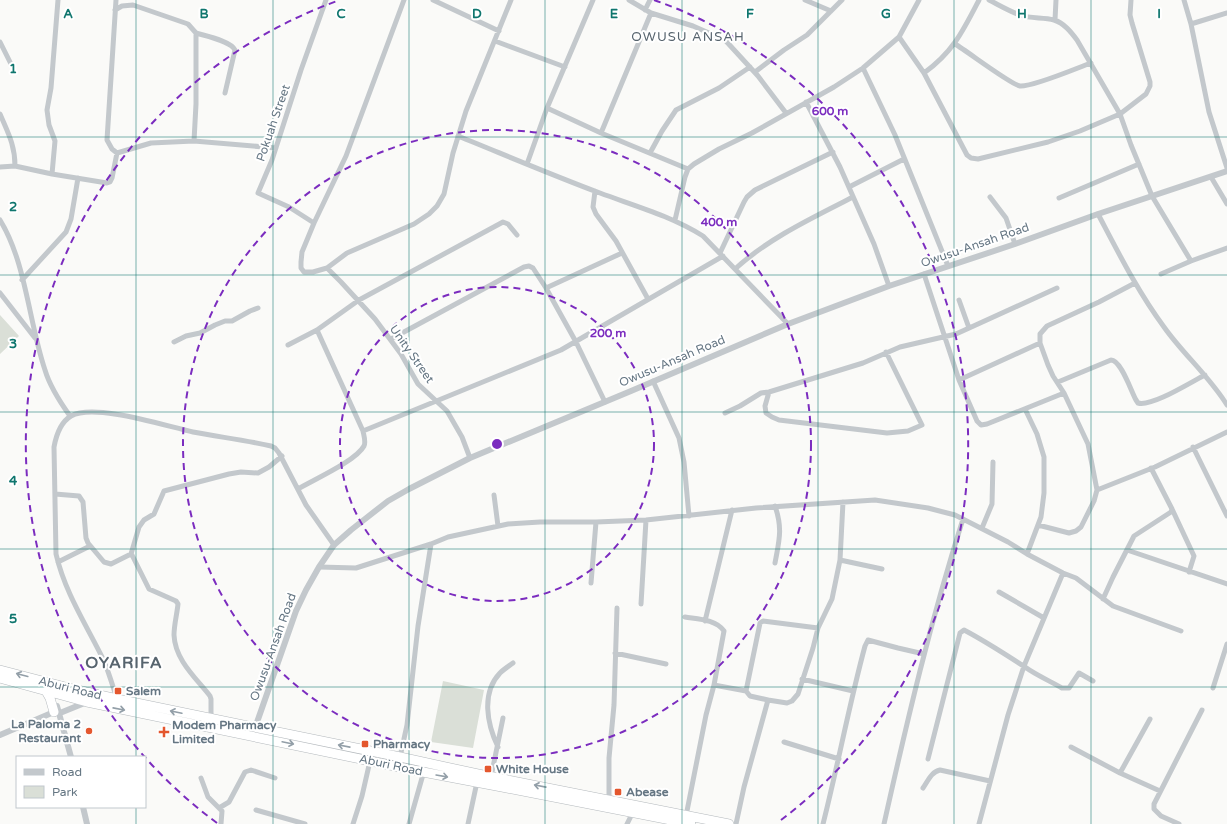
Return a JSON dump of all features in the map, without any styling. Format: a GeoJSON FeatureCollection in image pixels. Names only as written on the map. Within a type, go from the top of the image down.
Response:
{"type":"FeatureCollection","features":[{"type":"Feature","properties":{"kind":"highway","name":"Aburi Road"},"geometry":{"type":"LineString","coordinates":[[0,670],[117,699],[609,800],[688,820]]}},
{"type":"Feature","properties":{"kind":"highway","name":"Aburi Road"},"geometry":{"type":"LineString","coordinates":[[0,678],[87,702],[423,772],[633,812],[729,824]]}},
{"type":"Feature","properties":{"kind":"highway"},"geometry":{"type":"LineString","coordinates":[[46,691],[57,710]]}},
{"type":"Feature","properties":{"kind":"street"},"geometry":{"type":"LineString","coordinates":[[52,174],[55,141],[49,125],[47,110],[51,88],[58,0],[53,0]]}},
{"type":"Feature","properties":{"kind":"street"},"geometry":{"type":"LineString","coordinates":[[116,0],[107,140],[112,149],[117,153]]}},
{"type":"Feature","properties":{"kind":"street","name":"Pokuah Street"},"geometry":{"type":"LineString","coordinates":[[314,222],[289,207],[258,193],[276,148],[326,0]]}},
{"type":"Feature","properties":{"kind":"street"},"geometry":{"type":"LineString","coordinates":[[404,0],[346,156],[314,222],[302,252],[301,268],[304,272],[309,273],[327,268],[346,253],[414,224],[429,214],[437,206],[444,194],[458,136],[466,111],[511,0]]}},
{"type":"Feature","properties":{"kind":"street"},"geometry":{"type":"LineString","coordinates":[[433,0],[498,31]]}},
{"type":"Feature","properties":{"kind":"street"},"geometry":{"type":"LineString","coordinates":[[527,164],[547,108],[593,0]]}},
{"type":"Feature","properties":{"kind":"street"},"geometry":{"type":"LineString","coordinates":[[629,0],[651,13],[692,26],[721,38],[755,72],[786,113]]}},
{"type":"Feature","properties":{"kind":"street"},"geometry":{"type":"LineString","coordinates":[[645,10],[650,0]]}},
{"type":"Feature","properties":{"kind":"street"},"geometry":{"type":"LineString","coordinates":[[805,0],[831,11]]}},
{"type":"Feature","properties":{"kind":"street"},"geometry":{"type":"LineString","coordinates":[[755,72],[807,35],[842,0]]}},
{"type":"Feature","properties":{"kind":"street"},"geometry":{"type":"LineString","coordinates":[[675,220],[688,169],[719,149],[752,133],[834,87],[863,68],[899,37],[919,0]]}},
{"type":"Feature","properties":{"kind":"street"},"geometry":{"type":"LineString","coordinates":[[924,73],[947,54],[955,44],[979,0]]}},
{"type":"Feature","properties":{"kind":"street"},"geometry":{"type":"LineString","coordinates":[[989,0],[1020,15],[1055,20],[1070,30],[1120,114],[1152,196],[1191,261]]}},
{"type":"Feature","properties":{"kind":"street"},"geometry":{"type":"LineString","coordinates":[[1055,20],[1056,0]]}},
{"type":"Feature","properties":{"kind":"street"},"geometry":{"type":"LineString","coordinates":[[899,37],[924,73],[967,155],[974,159],[978,159],[1048,142],[1080,131],[1120,114],[1146,94],[1150,86],[1150,82],[1130,15],[1131,0]]}},
{"type":"Feature","properties":{"kind":"street"},"geometry":{"type":"LineString","coordinates":[[1184,0],[1191,24],[1209,112],[1227,168]]}},
{"type":"Feature","properties":{"kind":"street"},"geometry":{"type":"LineString","coordinates":[[115,10],[122,6],[133,6],[188,24],[196,33],[227,43],[234,47],[235,50],[225,93]]}},
{"type":"Feature","properties":{"kind":"street"},"geometry":{"type":"LineString","coordinates":[[601,133],[651,13]]}},
{"type":"Feature","properties":{"kind":"street"},"geometry":{"type":"LineString","coordinates":[[1191,24],[1227,13]]}},
{"type":"Feature","properties":{"kind":"street"},"geometry":{"type":"LineString","coordinates":[[194,141],[196,104],[196,33]]}},
{"type":"Feature","properties":{"kind":"street"},"geometry":{"type":"LineString","coordinates":[[495,41],[565,68]]}},
{"type":"Feature","properties":{"kind":"street"},"geometry":{"type":"LineString","coordinates":[[0,42],[12,66]]}},
{"type":"Feature","properties":{"kind":"street"},"geometry":{"type":"LineString","coordinates":[[955,44],[1010,82],[1020,86],[1035,84],[1091,63]]}},
{"type":"Feature","properties":{"kind":"street"},"geometry":{"type":"LineString","coordinates":[[650,153],[662,130],[676,110],[719,88],[750,67]]}},
{"type":"Feature","properties":{"kind":"street"},"geometry":{"type":"LineString","coordinates":[[863,68],[895,135],[948,266]]}},
{"type":"Feature","properties":{"kind":"street"},"geometry":{"type":"LineString","coordinates":[[806,102],[833,152],[849,187],[874,244],[889,286]]}},
{"type":"Feature","properties":{"kind":"street"},"geometry":{"type":"LineString","coordinates":[[547,108],[601,133],[688,169]]}},
{"type":"Feature","properties":{"kind":"street"},"geometry":{"type":"LineString","coordinates":[[0,114],[15,152],[15,166]]}},
{"type":"Feature","properties":{"kind":"street"},"geometry":{"type":"LineString","coordinates":[[458,136],[595,191],[675,220],[704,236],[788,324]]}},
{"type":"Feature","properties":{"kind":"street"},"geometry":{"type":"LineString","coordinates":[[117,153],[151,143],[194,141],[276,148]]}},
{"type":"Feature","properties":{"kind":"street"},"geometry":{"type":"LineString","coordinates":[[363,431],[558,351],[576,342],[721,254],[744,202],[751,194],[774,180],[833,152]]}},
{"type":"Feature","properties":{"kind":"street"},"geometry":{"type":"LineString","coordinates":[[0,167],[15,166],[107,183],[110,182],[112,178],[117,153]]}},
{"type":"Feature","properties":{"kind":"street"},"geometry":{"type":"LineString","coordinates":[[849,187],[904,159]]}},
{"type":"Feature","properties":{"kind":"street"},"geometry":{"type":"LineString","coordinates":[[1059,198],[1139,164]]}},
{"type":"Feature","properties":{"kind":"street","name":"Owusu-Ansah Road"},"geometry":{"type":"LineString","coordinates":[[255,728],[296,611],[319,567],[334,545],[388,501],[470,458],[788,324],[889,286],[1015,244],[1098,214],[1227,172]]}},
{"type":"Feature","properties":{"kind":"street"},"geometry":{"type":"LineString","coordinates":[[1211,177],[1227,204]]}},
{"type":"Feature","properties":{"kind":"street"},"geometry":{"type":"LineString","coordinates":[[22,280],[66,232],[71,219],[78,178]]}},
{"type":"Feature","properties":{"kind":"street"},"geometry":{"type":"LineString","coordinates":[[595,191],[593,207],[596,214],[609,230],[648,299]]}},
{"type":"Feature","properties":{"kind":"street"},"geometry":{"type":"LineString","coordinates":[[734,268],[751,254],[796,227],[853,197]]}},
{"type":"Feature","properties":{"kind":"street"},"geometry":{"type":"LineString","coordinates":[[990,197],[1006,218],[1015,244]]}},
{"type":"Feature","properties":{"kind":"street"},"geometry":{"type":"LineString","coordinates":[[1098,214],[1135,283],[1164,328],[1205,375],[1227,405]]}},
{"type":"Feature","properties":{"kind":"street"},"geometry":{"type":"LineString","coordinates":[[0,220],[10,238],[36,339],[50,382],[70,416]]}},
{"type":"Feature","properties":{"kind":"street"},"geometry":{"type":"LineString","coordinates":[[288,345],[318,330],[359,300],[503,222],[508,224],[517,235]]}},
{"type":"Feature","properties":{"kind":"street"},"geometry":{"type":"LineString","coordinates":[[1161,274],[1227,248]]}},
{"type":"Feature","properties":{"kind":"street"},"geometry":{"type":"LineString","coordinates":[[546,288],[622,253]]}},
{"type":"Feature","properties":{"kind":"street"},"geometry":{"type":"LineString","coordinates":[[391,339],[527,266],[533,268],[546,288],[576,342],[605,402]]}},
{"type":"Feature","properties":{"kind":"street","name":"Unity Street"},"geometry":{"type":"LineString","coordinates":[[327,268],[359,300],[391,339],[418,384],[447,411],[462,437],[470,458]]}},
{"type":"Feature","properties":{"kind":"street"},"geometry":{"type":"LineString","coordinates":[[924,274],[959,380],[977,421],[981,425],[1026,409],[1064,393]]}},
{"type":"Feature","properties":{"kind":"street"},"geometry":{"type":"LineString","coordinates":[[1038,525],[1069,533],[1076,531],[1081,527],[1094,501],[1097,490],[1088,444],[1064,393],[1051,370],[1040,343],[1040,334],[1047,326],[1099,302],[1135,283]]}},
{"type":"Feature","properties":{"kind":"street"},"geometry":{"type":"LineString","coordinates":[[725,413],[740,406],[761,392],[769,392],[862,363],[900,347],[956,334],[1057,288]]}},
{"type":"Feature","properties":{"kind":"street"},"geometry":{"type":"LineString","coordinates":[[0,293],[36,339]]}},
{"type":"Feature","properties":{"kind":"street"},"geometry":{"type":"LineString","coordinates":[[959,300],[969,328]]}},
{"type":"Feature","properties":{"kind":"street"},"geometry":{"type":"LineString","coordinates":[[174,342],[186,336],[200,333],[225,321],[232,321],[258,308]]}},
{"type":"Feature","properties":{"kind":"street"},"geometry":{"type":"LineString","coordinates":[[298,489],[348,461],[361,450],[365,442],[363,431],[318,330]]}},
{"type":"Feature","properties":{"kind":"street"},"geometry":{"type":"LineString","coordinates":[[959,380],[1040,343]]}},
{"type":"Feature","properties":{"kind":"street"},"geometry":{"type":"LineString","coordinates":[[769,392],[765,406],[766,413],[779,420],[887,433],[908,431],[922,425],[886,352]]}},
{"type":"Feature","properties":{"kind":"street"},"geometry":{"type":"LineString","coordinates":[[1058,382],[1114,360],[1123,372],[1138,403],[1146,404],[1165,396],[1205,375]]}},
{"type":"Feature","properties":{"kind":"street"},"geometry":{"type":"LineString","coordinates":[[653,381],[679,438],[684,462],[689,516]]}},
{"type":"Feature","properties":{"kind":"street"},"geometry":{"type":"LineString","coordinates":[[1026,409],[1037,434],[1044,457],[1044,493],[1040,517],[1027,554]]}},
{"type":"Feature","properties":{"kind":"street"},"geometry":{"type":"LineString","coordinates":[[117,699],[104,663],[70,595],[56,554],[55,442],[60,428],[70,416],[80,413],[95,412],[120,415],[169,427],[271,446],[275,448],[282,456],[306,505],[334,545]]}},
{"type":"Feature","properties":{"kind":"street"},"geometry":{"type":"LineString","coordinates":[[1097,490],[1151,468],[1227,432]]}},
{"type":"Feature","properties":{"kind":"street"},"geometry":{"type":"LineString","coordinates":[[1193,447],[1227,516]]}},
{"type":"Feature","properties":{"kind":"street"},"geometry":{"type":"LineString","coordinates":[[55,494],[79,496],[81,498],[83,502],[86,538],[90,546],[104,562],[108,564],[131,554],[139,527],[144,520],[154,514],[164,491],[229,474],[241,472],[258,473],[263,471],[282,456]]}},
{"type":"Feature","properties":{"kind":"street"},"geometry":{"type":"LineString","coordinates":[[982,528],[992,504],[993,462]]}},
{"type":"Feature","properties":{"kind":"street"},"geometry":{"type":"LineString","coordinates":[[1151,468],[1194,556],[1189,572]]}},
{"type":"Feature","properties":{"kind":"street"},"geometry":{"type":"LineString","coordinates":[[494,495],[498,526]]}},
{"type":"Feature","properties":{"kind":"street"},"geometry":{"type":"LineString","coordinates":[[319,567],[356,568],[431,544],[448,537],[498,526],[540,522],[646,520],[775,506],[875,500],[911,505],[955,515],[982,528],[1063,573],[1076,578],[1113,606],[1181,631]]}},
{"type":"Feature","properties":{"kind":"street"},"geometry":{"type":"LineString","coordinates":[[714,685],[746,691],[750,696],[787,703],[792,701],[798,694],[818,628],[832,599],[840,560],[843,502]]}},
{"type":"Feature","properties":{"kind":"street"},"geometry":{"type":"LineString","coordinates":[[775,506],[780,526],[775,563]]}},
{"type":"Feature","properties":{"kind":"street"},"geometry":{"type":"LineString","coordinates":[[1103,599],[1134,536],[1171,512],[1172,509]]}},
{"type":"Feature","properties":{"kind":"street"},"geometry":{"type":"LineString","coordinates":[[704,621],[732,510]]}},
{"type":"Feature","properties":{"kind":"street"},"geometry":{"type":"LineString","coordinates":[[884,824],[924,654],[949,564],[964,519]]}},
{"type":"Feature","properties":{"kind":"street"},"geometry":{"type":"LineString","coordinates":[[641,604],[646,520]]}},
{"type":"Feature","properties":{"kind":"street"},"geometry":{"type":"LineString","coordinates":[[591,583],[596,522]]}},
{"type":"Feature","properties":{"kind":"street"},"geometry":{"type":"LineString","coordinates":[[400,757],[407,725],[418,626],[431,544]]}},
{"type":"Feature","properties":{"kind":"street"},"geometry":{"type":"LineString","coordinates":[[58,562],[90,546]]}},
{"type":"Feature","properties":{"kind":"street"},"geometry":{"type":"LineString","coordinates":[[1126,550],[1227,584]]}},
{"type":"Feature","properties":{"kind":"street"},"geometry":{"type":"LineString","coordinates":[[131,554],[149,589],[173,599],[178,604],[174,634],[175,642],[190,673],[210,696],[212,719]]}},
{"type":"Feature","properties":{"kind":"street"},"geometry":{"type":"LineString","coordinates":[[840,560],[882,569]]}},
{"type":"Feature","properties":{"kind":"street"},"geometry":{"type":"LineString","coordinates":[[979,824],[1008,715],[1024,666],[1063,573]]}},
{"type":"Feature","properties":{"kind":"street"},"geometry":{"type":"LineString","coordinates":[[999,592],[1044,618]]}},
{"type":"Feature","properties":{"kind":"street"},"geometry":{"type":"LineString","coordinates":[[609,800],[609,758],[614,705],[617,608]]}},
{"type":"Feature","properties":{"kind":"street"},"geometry":{"type":"LineString","coordinates":[[685,617],[717,624],[724,631],[714,685],[706,715],[688,820]]}},
{"type":"Feature","properties":{"kind":"street"},"geometry":{"type":"LineString","coordinates":[[746,691],[760,623],[763,621],[818,628]]}},
{"type":"Feature","properties":{"kind":"street"},"geometry":{"type":"LineString","coordinates":[[928,759],[960,633],[964,630],[1062,688],[1069,688],[1079,673],[1093,681]]}},
{"type":"Feature","properties":{"kind":"street"},"geometry":{"type":"LineString","coordinates":[[823,824],[840,759],[853,691],[868,640],[924,654]]}},
{"type":"Feature","properties":{"kind":"street"},"geometry":{"type":"LineString","coordinates":[[1213,688],[1227,644]]}},
{"type":"Feature","properties":{"kind":"street"},"geometry":{"type":"LineString","coordinates":[[615,653],[666,664]]}},
{"type":"Feature","properties":{"kind":"street"},"geometry":{"type":"LineString","coordinates":[[498,747],[490,726],[487,705],[490,692],[497,676],[501,671],[513,663]]}},
{"type":"Feature","properties":{"kind":"street"},"geometry":{"type":"LineString","coordinates":[[802,679],[853,691]]}},
{"type":"Feature","properties":{"kind":"street"},"geometry":{"type":"LineString","coordinates":[[71,756],[57,710],[62,696],[73,689]]}},
{"type":"Feature","properties":{"kind":"street"},"geometry":{"type":"LineString","coordinates":[[736,824],[744,787],[768,700]]}},
{"type":"Feature","properties":{"kind":"street"},"geometry":{"type":"LineString","coordinates":[[0,735],[57,710],[87,702]]}},
{"type":"Feature","properties":{"kind":"street"},"geometry":{"type":"LineString","coordinates":[[1179,824],[1161,816],[1154,809],[1154,804],[1202,710]]}},
{"type":"Feature","properties":{"kind":"street"},"geometry":{"type":"LineString","coordinates":[[491,777],[503,718]]}},
{"type":"Feature","properties":{"kind":"street"},"geometry":{"type":"LineString","coordinates":[[1120,773],[1150,719]]}},
{"type":"Feature","properties":{"kind":"street"},"geometry":{"type":"LineString","coordinates":[[784,742],[840,759]]}},
{"type":"Feature","properties":{"kind":"street"},"geometry":{"type":"LineString","coordinates":[[1071,747],[1120,773],[1160,791]]}},
{"type":"Feature","properties":{"kind":"street"},"geometry":{"type":"LineString","coordinates":[[353,824],[362,796],[370,761]]}},
{"type":"Feature","properties":{"kind":"street"},"geometry":{"type":"LineString","coordinates":[[409,824],[425,762]]}},
{"type":"Feature","properties":{"kind":"street"},"geometry":{"type":"LineString","coordinates":[[219,808],[229,802],[245,772],[251,770],[275,778]]}},
{"type":"Feature","properties":{"kind":"street"},"geometry":{"type":"LineString","coordinates":[[923,788],[932,774],[935,771],[940,770],[990,781]]}},
{"type":"Feature","properties":{"kind":"street"},"geometry":{"type":"LineString","coordinates":[[201,778],[208,797],[222,811],[221,824]]}},
{"type":"Feature","properties":{"kind":"street"},"geometry":{"type":"LineString","coordinates":[[468,824],[477,782]]}},
{"type":"Feature","properties":{"kind":"street"},"geometry":{"type":"LineString","coordinates":[[83,808],[87,824]]}},
{"type":"Feature","properties":{"kind":"street"},"geometry":{"type":"LineString","coordinates":[[256,810],[305,824]]}},
{"type":"Feature","properties":{"kind":"street"},"geometry":{"type":"LineString","coordinates":[[627,824],[633,812]]}},
{"type":"Feature","properties":{"kind":"green space"},"geometry":{"type":"Polygon","coordinates":[[[0,315],[19,336],[0,354],[0,315]]]}},
{"type":"Feature","properties":{"kind":"green space"},"geometry":{"type":"Polygon","coordinates":[[[443,681],[484,690],[473,748],[431,742],[443,681]]]}},
{"type":"Feature","properties":{"kind":"place","name":"Salem"},"geometry":{"type":"Point","coordinates":[118,691]}},
{"type":"Feature","properties":{"kind":"place","name":"La Paloma 2 Restaurant"},"geometry":{"type":"Point","coordinates":[89,731]}},
{"type":"Feature","properties":{"kind":"place","name":"Modem Pharmacy Limited"},"geometry":{"type":"Point","coordinates":[164,732]}},
{"type":"Feature","properties":{"kind":"place","name":"Pharmacy"},"geometry":{"type":"Point","coordinates":[365,744]}},
{"type":"Feature","properties":{"kind":"place","name":"White House"},"geometry":{"type":"Point","coordinates":[488,769]}},
{"type":"Feature","properties":{"kind":"place","name":"Abease"},"geometry":{"type":"Point","coordinates":[618,792]}},
{"type":"Feature","properties":{"kind":"district","name":"OWUSU ANSAH"},"geometry":{"type":"Point","coordinates":[688,37]}},
{"type":"Feature","properties":{"kind":"district","name":"OYARIFA"},"geometry":{"type":"Point","coordinates":[124,663]}}]}
